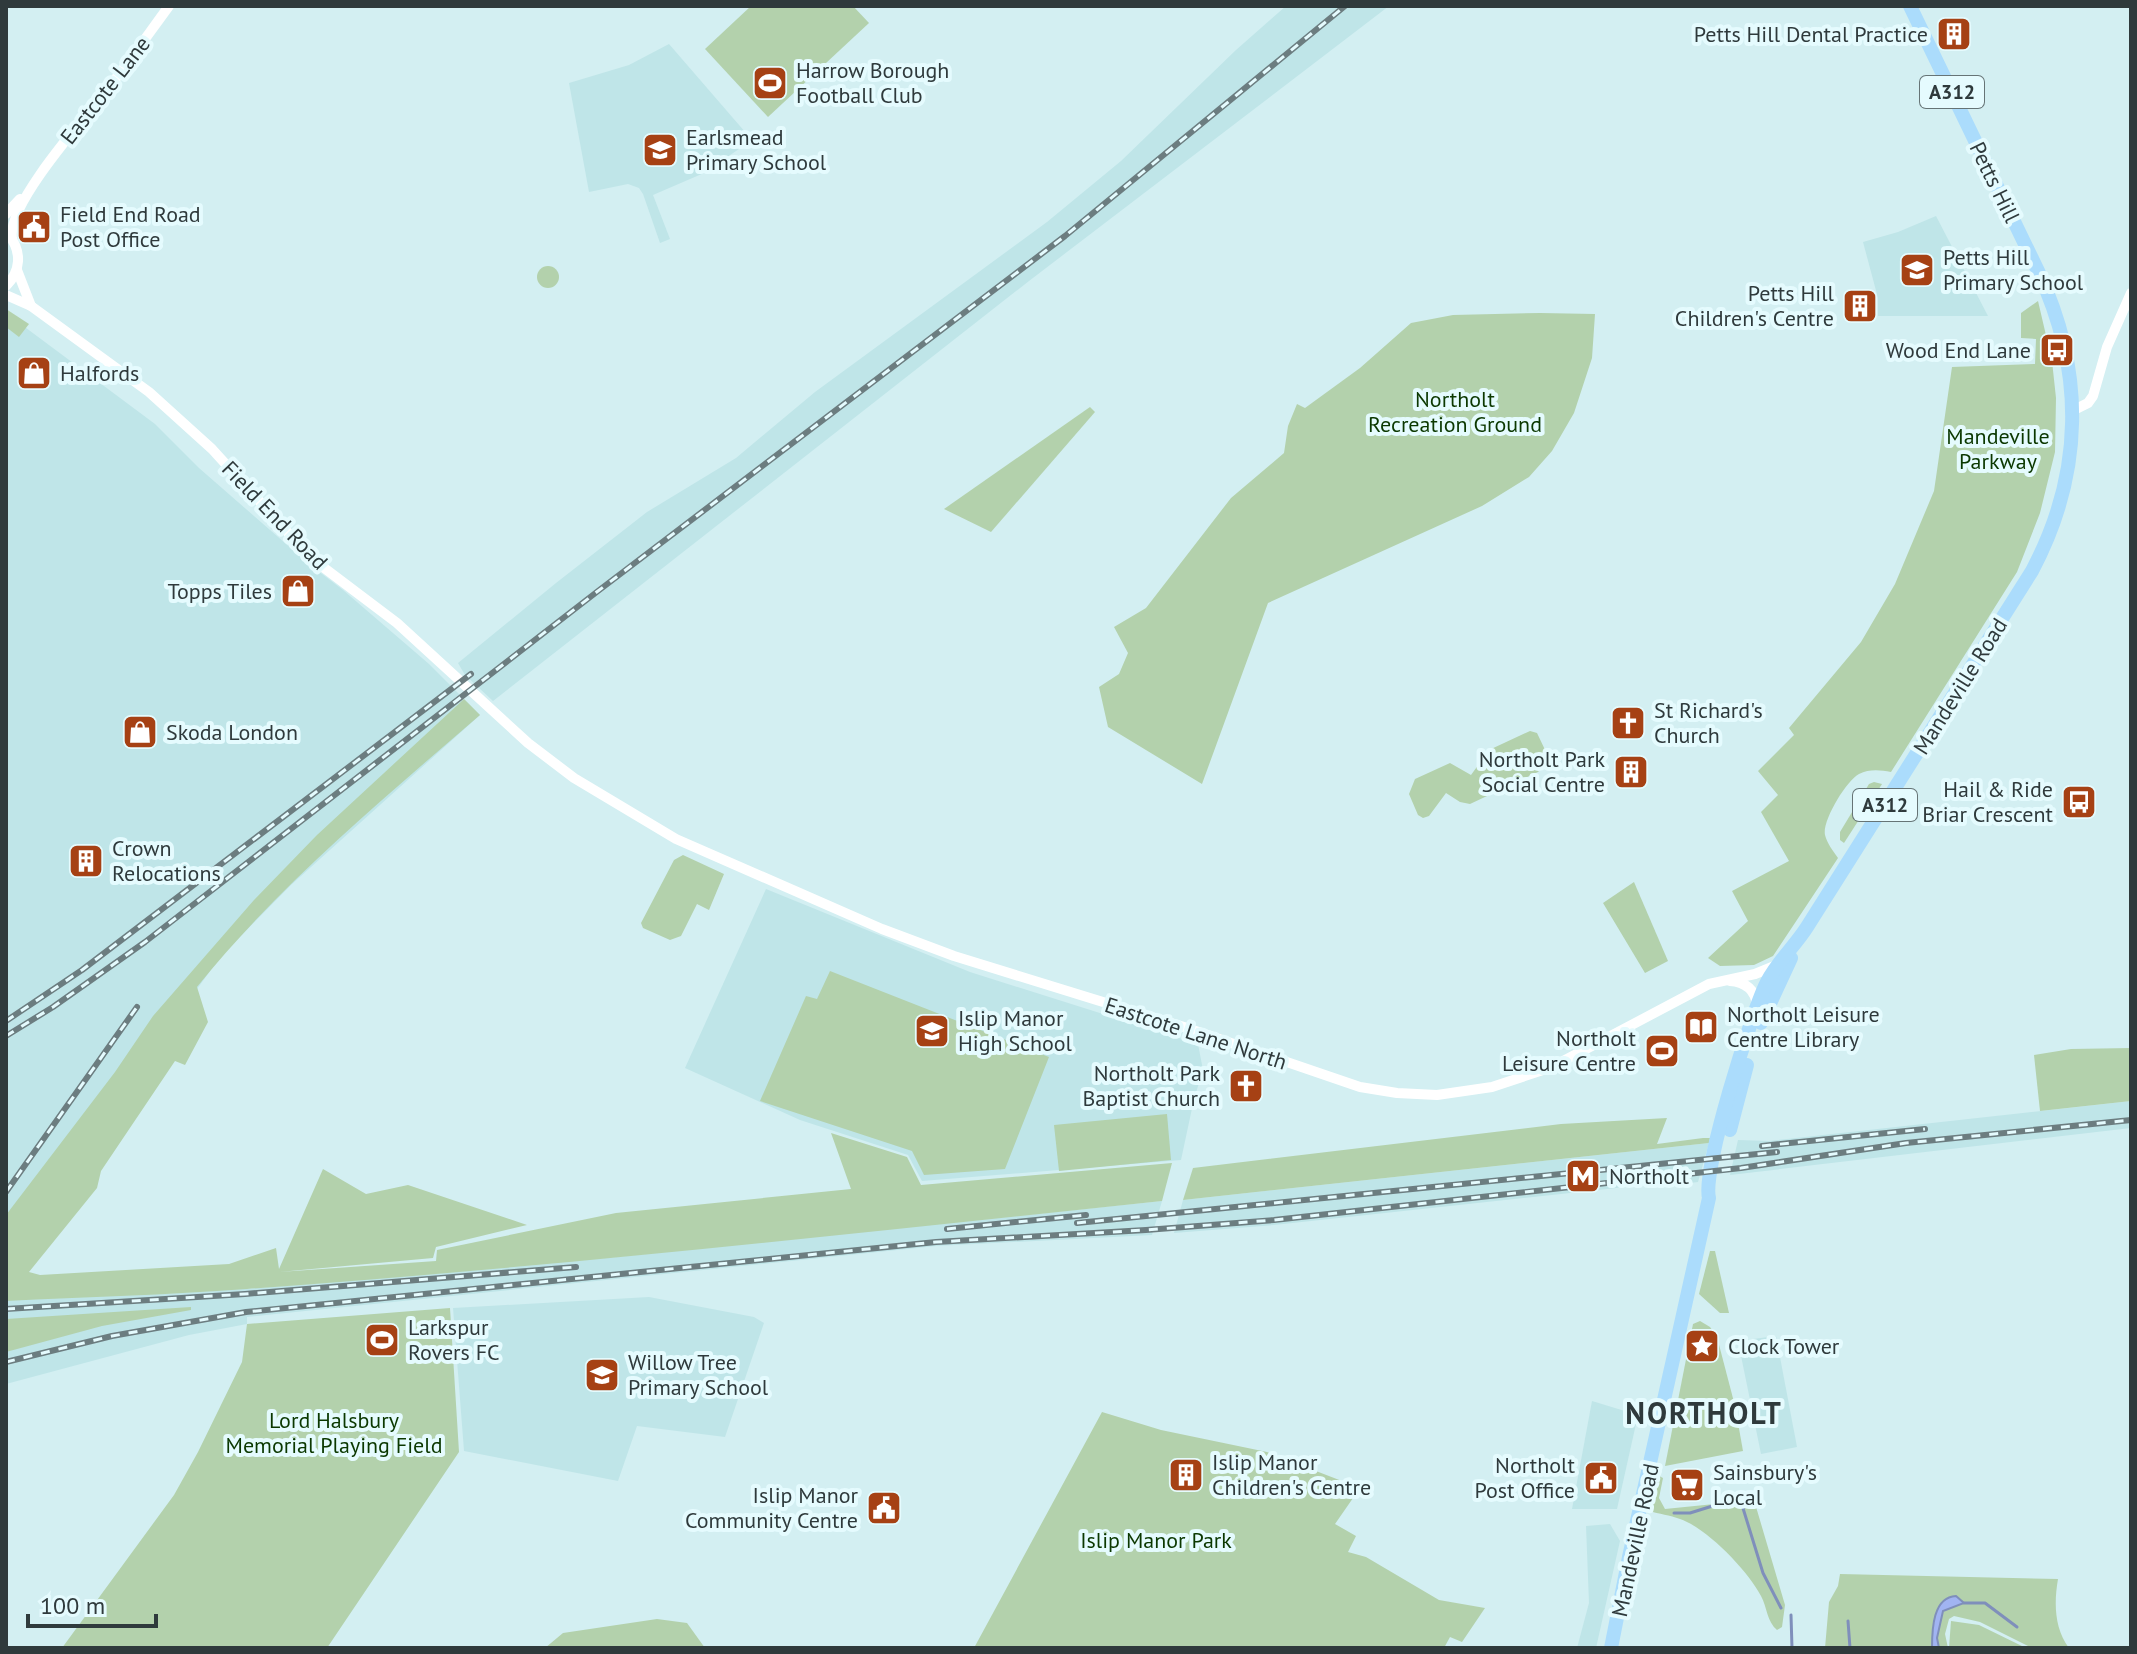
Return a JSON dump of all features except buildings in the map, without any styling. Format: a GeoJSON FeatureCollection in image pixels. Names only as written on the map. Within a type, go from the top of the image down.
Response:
{"type":"FeatureCollection","features":[{"type":"Feature","properties":{"kind":"main road","name":"Petts Hill"},"geometry":{"type":"LineString","coordinates":[[1910,6],[2048,291],[2069,362],[2074,410]]}},
{"type":"Feature","properties":{"kind":"main road","name":"Mandeville Road"},"geometry":{"type":"LineString","coordinates":[[1767,994],[2038,560],[2058,510],[2067,474],[2074,410]]}},
{"type":"Feature","properties":{"kind":"main road","name":"Mandeville Road"},"geometry":{"type":"LineString","coordinates":[[1611,1648],[1729,1114],[1767,994],[1779,964],[1797,943]]}},
{"type":"Feature","properties":{"kind":"street","name":"Eastcote Lane"},"geometry":{"type":"LineString","coordinates":[[6,214],[42,173],[169,6]]}},
{"type":"Feature","properties":{"kind":"street","name":"Eastcote Lane"},"geometry":{"type":"LineString","coordinates":[[9,235],[15,216],[42,173]]}},
{"type":"Feature","properties":{"kind":"street"},"geometry":{"type":"LineString","coordinates":[[9,235],[17,249],[17,270],[31,306]]}},
{"type":"Feature","properties":{"kind":"street"},"geometry":{"type":"LineString","coordinates":[[6,286],[17,270]]}},
{"type":"Feature","properties":{"kind":"street"},"geometry":{"type":"LineString","coordinates":[[2074,410],[2093,396],[2109,341],[2131,293]]}},
{"type":"Feature","properties":{"kind":"street","name":"Field End Road"},"geometry":{"type":"LineString","coordinates":[[6,295],[31,306],[178,416],[311,558],[432,652],[514,730]]}},
{"type":"Feature","properties":{"kind":"street","name":"Eastcote Lane North"},"geometry":{"type":"LineString","coordinates":[[514,730],[574,778],[676,839],[882,929],[954,956],[1184,1027],[1325,1077],[1374,1090],[1437,1095],[1467,1092],[1518,1079],[1573,1056],[1704,986],[1761,973],[1779,964]]}},
{"type":"Feature","properties":{"kind":"street"},"geometry":{"type":"LineString","coordinates":[[1737,977],[1755,979],[1767,994]]}},
{"type":"Feature","properties":{"kind":"street"},"geometry":{"type":"LineString","coordinates":[[1722,981],[1736,981],[1754,994],[1767,994]]}},
{"type":"Feature","properties":{"kind":"shaded area"},"geometry":{"type":"Polygon","coordinates":[[[1286,6],[1389,6],[1029,281],[493,701],[465,675],[458,663],[647,512],[736,458],[815,392],[1047,222],[1121,161],[1286,6]]]}},
{"type":"Feature","properties":{"kind":"shaded area","name":"Earlsmead Primary School"},"geometry":{"type":"Polygon","coordinates":[[[669,44],[752,140],[704,173],[653,195],[670,239],[660,243],[639,188],[628,184],[589,192],[569,83],[629,65],[669,44]]]}},
{"type":"Feature","properties":{"kind":"shaded area","name":"Petts Hill Primary School"},"geometry":{"type":"Polygon","coordinates":[[[1936,216],[1988,316],[1878,316],[1878,298],[1863,242],[1936,216]]]}},
{"type":"Feature","properties":{"kind":"shaded area"},"geometry":{"type":"Polygon","coordinates":[[[6,313],[155,424],[199,468],[429,664],[480,715],[291,885],[221,956],[6,1252],[6,313]]]}},
{"type":"Feature","properties":{"kind":"shaded area","name":"Islip Manor High School"},"geometry":{"type":"Polygon","coordinates":[[[766,889],[970,972],[1198,1044],[1203,1070],[1181,1160],[922,1181],[908,1155],[800,1120],[685,1068],[766,889]]]}},
{"type":"Feature","properties":{"kind":"shaded area"},"geometry":{"type":"Polygon","coordinates":[[[2131,1101],[2131,1128],[1730,1175],[1738,1140],[1769,1141],[2131,1101]]]}},
{"type":"Feature","properties":{"kind":"shaded area"},"geometry":{"type":"Polygon","coordinates":[[[1709,1143],[1698,1182],[1682,1184],[1681,1181],[1174,1233],[1183,1200],[1709,1143]]]}},
{"type":"Feature","properties":{"kind":"shaded area"},"geometry":{"type":"Polygon","coordinates":[[[1162,1201],[1152,1235],[936,1246],[247,1317],[247,1324],[189,1335],[6,1384],[6,1288],[245,1289],[616,1257],[1162,1201]]]}},
{"type":"Feature","properties":{"kind":"shaded area","name":"Willow Tree Primary School"},"geometry":{"type":"Polygon","coordinates":[[[649,1297],[754,1317],[764,1323],[725,1437],[637,1426],[618,1481],[464,1451],[453,1308],[649,1297]]]}},
{"type":"Feature","properties":{"kind":"shaded area"},"geometry":{"type":"Polygon","coordinates":[[[1776,1336],[1797,1447],[1761,1454],[1738,1341],[1776,1336]]]}},
{"type":"Feature","properties":{"kind":"shaded area","name":"Northolt Post Office"},"geometry":{"type":"Polygon","coordinates":[[[1592,1401],[1638,1415],[1617,1509],[1572,1509],[1592,1401]]]}},
{"type":"Feature","properties":{"kind":"shaded area"},"geometry":{"type":"Polygon","coordinates":[[[1610,1524],[1620,1541],[1596,1648],[1577,1648],[1589,1603],[1586,1526],[1610,1524]]]}},
{"type":"Feature","properties":{"kind":"green space","name":"Harrow Borough Football Club"},"geometry":{"type":"Polygon","coordinates":[[[751,6],[853,6],[869,23],[768,117],[705,49],[751,6]]]}},
{"type":"Feature","properties":{"kind":"green space"},"geometry":{"type":"Polygon","coordinates":[[[548,266],[559,277],[548,288],[537,277],[548,266]]]}},
{"type":"Feature","properties":{"kind":"green space","name":"Mandeville Parkway"},"geometry":{"type":"Polygon","coordinates":[[[2038,301],[2052,361],[2056,398],[2055,452],[2040,513],[2017,572],[1891,772],[1863,772],[1842,793],[1825,829],[1827,841],[1838,858],[1773,956],[1754,965],[1720,966],[1708,958],[1748,921],[1732,891],[1789,861],[1761,812],[1778,795],[1758,771],[1794,735],[1789,728],[1861,642],[1895,584],[1934,491],[1952,367],[2035,364],[2036,339],[2021,338],[2021,313],[2038,301]]]}},
{"type":"Feature","properties":{"kind":"green space"},"geometry":{"type":"Polygon","coordinates":[[[6,309],[29,324],[19,337],[6,327],[6,309]]]}},
{"type":"Feature","properties":{"kind":"green space","name":"Northolt Recreation Ground"},"geometry":{"type":"Polygon","coordinates":[[[1595,314],[1592,358],[1574,413],[1552,451],[1529,477],[1482,506],[1268,603],[1202,784],[1108,727],[1099,687],[1119,674],[1128,653],[1114,627],[1146,608],[1231,498],[1284,453],[1288,426],[1297,404],[1305,408],[1360,368],[1411,323],[1453,315],[1595,314]]]}},
{"type":"Feature","properties":{"kind":"green space"},"geometry":{"type":"Polygon","coordinates":[[[1090,407],[1095,412],[991,532],[944,509],[1090,407]]]}},
{"type":"Feature","properties":{"kind":"green space"},"geometry":{"type":"Polygon","coordinates":[[[464,699],[480,715],[297,879],[262,913],[197,987],[208,1022],[185,1065],[175,1061],[101,1171],[97,1188],[29,1272],[40,1275],[229,1264],[276,1248],[279,1269],[323,1169],[366,1194],[408,1185],[527,1225],[436,1247],[433,1258],[279,1272],[436,1261],[437,1250],[616,1213],[851,1189],[831,1133],[907,1157],[921,1185],[1172,1163],[1162,1201],[705,1249],[362,1280],[217,1291],[6,1301],[6,1215],[115,1072],[153,1016],[254,900],[317,835],[464,699]]]}},
{"type":"Feature","properties":{"kind":"green space"},"geometry":{"type":"Polygon","coordinates":[[[1530,731],[1537,733],[1547,754],[1546,764],[1538,772],[1470,804],[1446,793],[1429,816],[1423,818],[1418,815],[1409,794],[1415,779],[1450,763],[1471,775],[1489,750],[1530,731]]]}},
{"type":"Feature","properties":{"kind":"green space"},"geometry":{"type":"Polygon","coordinates":[[[1869,784],[1882,784],[1844,843],[1840,840],[1840,832],[1869,784]]]}},
{"type":"Feature","properties":{"kind":"green space"},"geometry":{"type":"Polygon","coordinates":[[[683,855],[724,874],[709,910],[697,904],[681,936],[670,940],[643,928],[641,923],[674,860],[683,855]]]}},
{"type":"Feature","properties":{"kind":"green space"},"geometry":{"type":"Polygon","coordinates":[[[1634,882],[1668,961],[1645,973],[1603,903],[1634,882]]]}},
{"type":"Feature","properties":{"kind":"green space"},"geometry":{"type":"Polygon","coordinates":[[[830,971],[1049,1057],[1005,1169],[924,1175],[912,1151],[760,1101],[806,996],[817,999],[830,971]]]}},
{"type":"Feature","properties":{"kind":"green space"},"geometry":{"type":"Polygon","coordinates":[[[2131,1048],[2131,1101],[2040,1111],[2034,1055],[2071,1049],[2131,1048]]]}},
{"type":"Feature","properties":{"kind":"green space"},"geometry":{"type":"Polygon","coordinates":[[[1167,1114],[1171,1160],[1059,1171],[1054,1125],[1167,1114]]]}},
{"type":"Feature","properties":{"kind":"green space"},"geometry":{"type":"Polygon","coordinates":[[[1667,1118],[1657,1144],[1703,1138],[1710,1138],[1709,1143],[1183,1200],[1193,1168],[1561,1124],[1667,1118]]]}},
{"type":"Feature","properties":{"kind":"green space"},"geometry":{"type":"Polygon","coordinates":[[[1710,1251],[1715,1251],[1729,1313],[1720,1313],[1699,1294],[1710,1251]]]}},
{"type":"Feature","properties":{"kind":"green space"},"geometry":{"type":"Polygon","coordinates":[[[191,1307],[191,1310],[102,1326],[6,1352],[6,1319],[191,1307]]]}},
{"type":"Feature","properties":{"kind":"green space","name":"Lord Halsbury Memorial Playing Field"},"geometry":{"type":"Polygon","coordinates":[[[450,1308],[459,1452],[327,1648],[62,1648],[174,1495],[242,1362],[247,1324],[450,1308]]]}},
{"type":"Feature","properties":{"kind":"green space"},"geometry":{"type":"Polygon","coordinates":[[[1700,1321],[1710,1327],[1717,1337],[1743,1451],[1665,1466],[1693,1324],[1700,1321]]]}},
{"type":"Feature","properties":{"kind":"green space","name":"Islip Manor Park"},"geometry":{"type":"Polygon","coordinates":[[[1102,1412],[1161,1430],[1267,1452],[1360,1488],[1335,1524],[1356,1536],[1348,1552],[1366,1557],[1439,1600],[1485,1608],[1462,1642],[1450,1637],[1444,1648],[974,1648],[1102,1412]]]}},
{"type":"Feature","properties":{"kind":"green space"},"geometry":{"type":"Polygon","coordinates":[[[1659,1476],[1663,1478],[1659,1498],[1665,1509],[1754,1500],[1785,1605],[1782,1627],[1777,1630],[1774,1627],[1755,1586],[1714,1541],[1691,1524],[1649,1511],[1659,1476]]]}},
{"type":"Feature","properties":{"kind":"green space"},"geometry":{"type":"Polygon","coordinates":[[[1840,1574],[2058,1579],[2056,1615],[2060,1632],[2069,1648],[2032,1648],[1980,1622],[1954,1616],[1949,1619],[1945,1634],[1948,1648],[1825,1648],[1829,1602],[1838,1586],[1840,1574]]]}},
{"type":"Feature","properties":{"kind":"green space"},"geometry":{"type":"Polygon","coordinates":[[[657,1619],[687,1623],[705,1648],[545,1648],[563,1633],[657,1619]]]}},
{"type":"Feature","properties":{"kind":"green space"},"geometry":{"type":"Polygon","coordinates":[[[1951,1621],[1979,1625],[2026,1648],[1949,1648],[1951,1621]]]}},
{"type":"Feature","properties":{"kind":"water"},"geometry":{"type":"Polygon","coordinates":[[[1956,1596],[1964,1603],[1943,1611],[1937,1638],[1939,1648],[1932,1648],[1938,1608],[1948,1598],[1956,1596]]]}},
{"type":"Feature","properties":{"kind":"waterway"},"geometry":{"type":"LineString","coordinates":[[1674,1513],[1690,1513],[1735,1499],[1742,1505],[1763,1573],[1781,1608]]}},
{"type":"Feature","properties":{"kind":"waterway"},"geometry":{"type":"LineString","coordinates":[[1964,1603],[1985,1603],[2017,1627]]}},
{"type":"Feature","properties":{"kind":"waterway"},"geometry":{"type":"LineString","coordinates":[[1791,1615],[1792,1648]]}},
{"type":"Feature","properties":{"kind":"waterway"},"geometry":{"type":"LineString","coordinates":[[1848,1621],[1850,1648]]}},
{"type":"Feature","properties":{"kind":"railway"},"geometry":{"type":"LineString","coordinates":[[6,1036],[145,942],[598,591],[1065,236],[1345,6]]}},
{"type":"Feature","properties":{"kind":"railway"},"geometry":{"type":"LineString","coordinates":[[6,1021],[82,970],[471,674]]}},
{"type":"Feature","properties":{"kind":"railway"},"geometry":{"type":"LineString","coordinates":[[6,1192],[137,1007]]}},
{"type":"Feature","properties":{"kind":"railway"},"geometry":{"type":"LineString","coordinates":[[6,1362],[112,1336],[246,1312],[936,1242],[1274,1220],[1741,1168],[1906,1143],[2131,1120]]}},
{"type":"Feature","properties":{"kind":"railway"},"geometry":{"type":"LineString","coordinates":[[1762,1146],[1925,1129]]}},
{"type":"Feature","properties":{"kind":"railway"},"geometry":{"type":"LineString","coordinates":[[1077,1223],[1777,1152]]}},
{"type":"Feature","properties":{"kind":"railway"},"geometry":{"type":"LineString","coordinates":[[947,1229],[1086,1215]]}},
{"type":"Feature","properties":{"kind":"railway"},"geometry":{"type":"LineString","coordinates":[[6,1309],[245,1294],[576,1267]]}},
{"type":"Feature","properties":{"kind":"place","name":"Petts Hill Dental Practice"},"geometry":{"type":"Point","coordinates":[1954,34]}},
{"type":"Feature","properties":{"kind":"place","name":"Harrow Borough Football Club"},"geometry":{"type":"Point","coordinates":[770,83]}},
{"type":"Feature","properties":{"kind":"place","name":"Earlsmead Primary School"},"geometry":{"type":"Point","coordinates":[660,150]}},
{"type":"Feature","properties":{"kind":"place","name":"Field End Road Post Office"},"geometry":{"type":"Point","coordinates":[34,227]}},
{"type":"Feature","properties":{"kind":"place","name":"Petts Hill Primary School"},"geometry":{"type":"Point","coordinates":[1917,270]}},
{"type":"Feature","properties":{"kind":"place","name":"Petts Hill Children's Centre"},"geometry":{"type":"Point","coordinates":[1860,306]}},
{"type":"Feature","properties":{"kind":"place","name":"Wood End Lane"},"geometry":{"type":"Point","coordinates":[2057,350]}},
{"type":"Feature","properties":{"kind":"place","name":"Halfords"},"geometry":{"type":"Point","coordinates":[34,373]}},
{"type":"Feature","properties":{"kind":"place","name":"Topps Tiles"},"geometry":{"type":"Point","coordinates":[298,591]}},
{"type":"Feature","properties":{"kind":"place","name":"St Richard's Church"},"geometry":{"type":"Point","coordinates":[1628,723]}},
{"type":"Feature","properties":{"kind":"place","name":"Skoda London"},"geometry":{"type":"Point","coordinates":[140,732]}},
{"type":"Feature","properties":{"kind":"place","name":"Northolt Park Social Centre"},"geometry":{"type":"Point","coordinates":[1631,772]}},
{"type":"Feature","properties":{"kind":"place","name":"Hail & Ride Briar Crescent"},"geometry":{"type":"Point","coordinates":[2079,802]}},
{"type":"Feature","properties":{"kind":"place","name":"Crown Relocations"},"geometry":{"type":"Point","coordinates":[86,861]}},
{"type":"Feature","properties":{"kind":"place","name":"Northolt Leisure Centre Library"},"geometry":{"type":"Point","coordinates":[1701,1027]}},
{"type":"Feature","properties":{"kind":"place","name":"Islip Manor High School"},"geometry":{"type":"Point","coordinates":[932,1031]}},
{"type":"Feature","properties":{"kind":"place","name":"Northolt Leisure Centre"},"geometry":{"type":"Point","coordinates":[1662,1051]}},
{"type":"Feature","properties":{"kind":"place","name":"Northolt Park Baptist Church"},"geometry":{"type":"Point","coordinates":[1246,1086]}},
{"type":"Feature","properties":{"kind":"place","name":"Northolt"},"geometry":{"type":"Point","coordinates":[1583,1176]}},
{"type":"Feature","properties":{"kind":"place","name":"Larkspur Rovers FC"},"geometry":{"type":"Point","coordinates":[382,1340]}},
{"type":"Feature","properties":{"kind":"place","name":"Clock Tower"},"geometry":{"type":"Point","coordinates":[1702,1346]}},
{"type":"Feature","properties":{"kind":"place","name":"Willow Tree Primary School"},"geometry":{"type":"Point","coordinates":[602,1375]}},
{"type":"Feature","properties":{"kind":"place","name":"Islip Manor Children's Centre"},"geometry":{"type":"Point","coordinates":[1186,1475]}},
{"type":"Feature","properties":{"kind":"place","name":"Northolt Post Office"},"geometry":{"type":"Point","coordinates":[1601,1478]}},
{"type":"Feature","properties":{"kind":"place","name":"Sainsbury's Local"},"geometry":{"type":"Point","coordinates":[1687,1485]}},
{"type":"Feature","properties":{"kind":"place","name":"Islip Manor Community Centre"},"geometry":{"type":"Point","coordinates":[884,1508]}},
{"type":"Feature","properties":{"kind":"district","name":"NORTHOLT"},"geometry":{"type":"Point","coordinates":[1704,1412]}}]}
